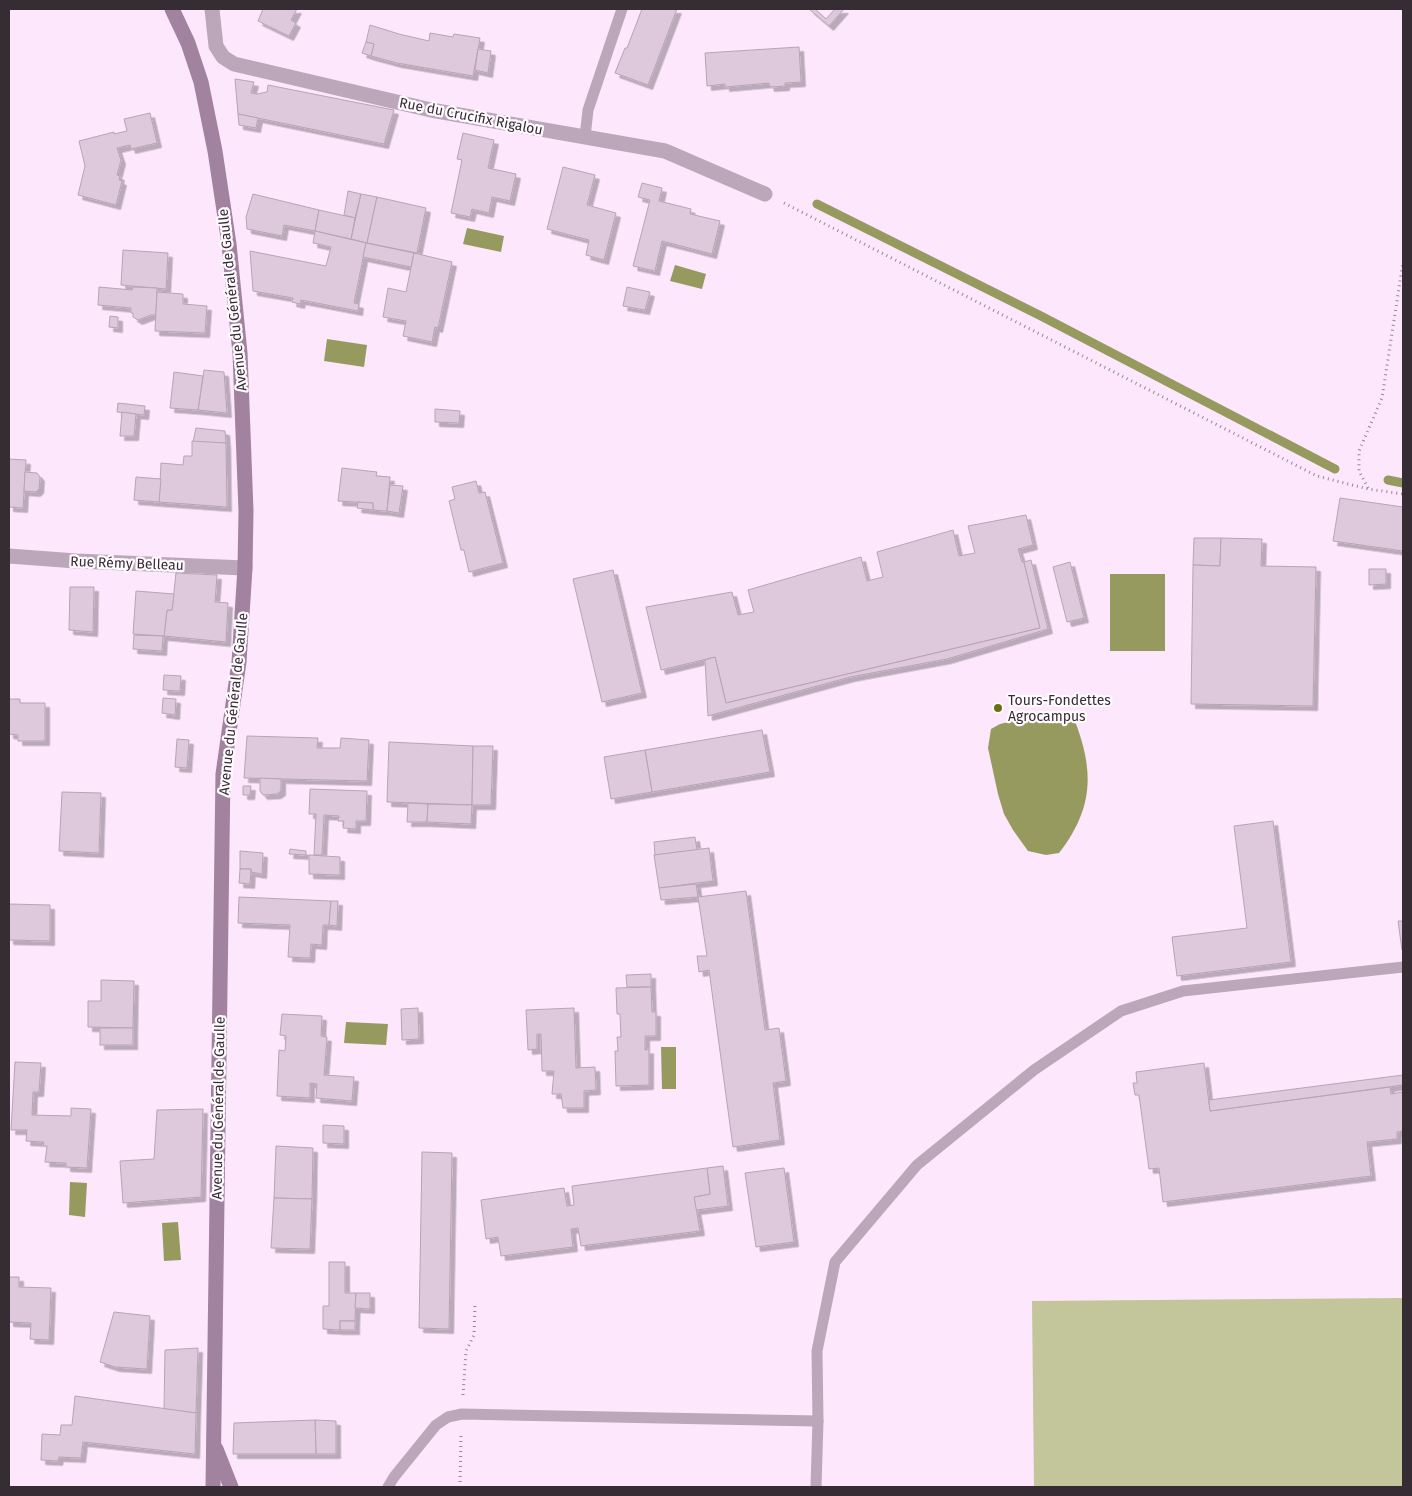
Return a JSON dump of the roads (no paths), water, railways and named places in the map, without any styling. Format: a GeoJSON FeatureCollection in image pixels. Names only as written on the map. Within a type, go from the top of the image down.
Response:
{"type":"FeatureCollection","features":[{"type":"Feature","properties":{"kind":"street","name":"Avenue du Général de Gaulle"},"geometry":{"type":"LineString","coordinates":[[172,9],[188,43],[201,82],[215,150],[229,244],[240,353],[246,511],[245,568],[239,662],[223,774],[213,1487]]}},
{"type":"Feature","properties":{"kind":"street","name":"Rue du Crucifix Rigalou"},"geometry":{"type":"LineString","coordinates":[[212,9],[216,46],[223,57],[234,64],[431,110],[665,151],[765,194]]}},
{"type":"Feature","properties":{"kind":"street","name":"Rue Rémy Belleau"},"geometry":{"type":"LineString","coordinates":[[9,556],[245,568]]}},
{"type":"Feature","properties":{"kind":"street","name":"Avenue du Général de Gaulle"},"geometry":{"type":"LineString","coordinates":[[213,1438],[231,1487]]}},
{"type":"Feature","properties":{"kind":"lane"},"geometry":{"type":"LineString","coordinates":[[585,137],[588,110],[622,9]]}},
{"type":"Feature","properties":{"kind":"lane"},"geometry":{"type":"LineString","coordinates":[[816,1487],[818,1421],[816,1351],[835,1262],[917,1165],[1034,1070],[1121,1010],[1183,991],[1403,967]]}},
{"type":"Feature","properties":{"kind":"lane"},"geometry":{"type":"LineString","coordinates":[[378,1487],[391,1482],[436,1425],[448,1417],[462,1414],[818,1421]]}},
{"type":"Feature","properties":{"kind":"waterway"},"geometry":{"type":"LineString","coordinates":[[817,204],[1041,316],[1335,469]]}},
{"type":"Feature","properties":{"kind":"waterway"},"geometry":{"type":"LineString","coordinates":[[1388,480],[1403,483]]}},
{"type":"Feature","properties":{"kind":"place","name":"Tours-Fondettes Agrocampus"},"geometry":{"type":"Point","coordinates":[998,708]}}]}
